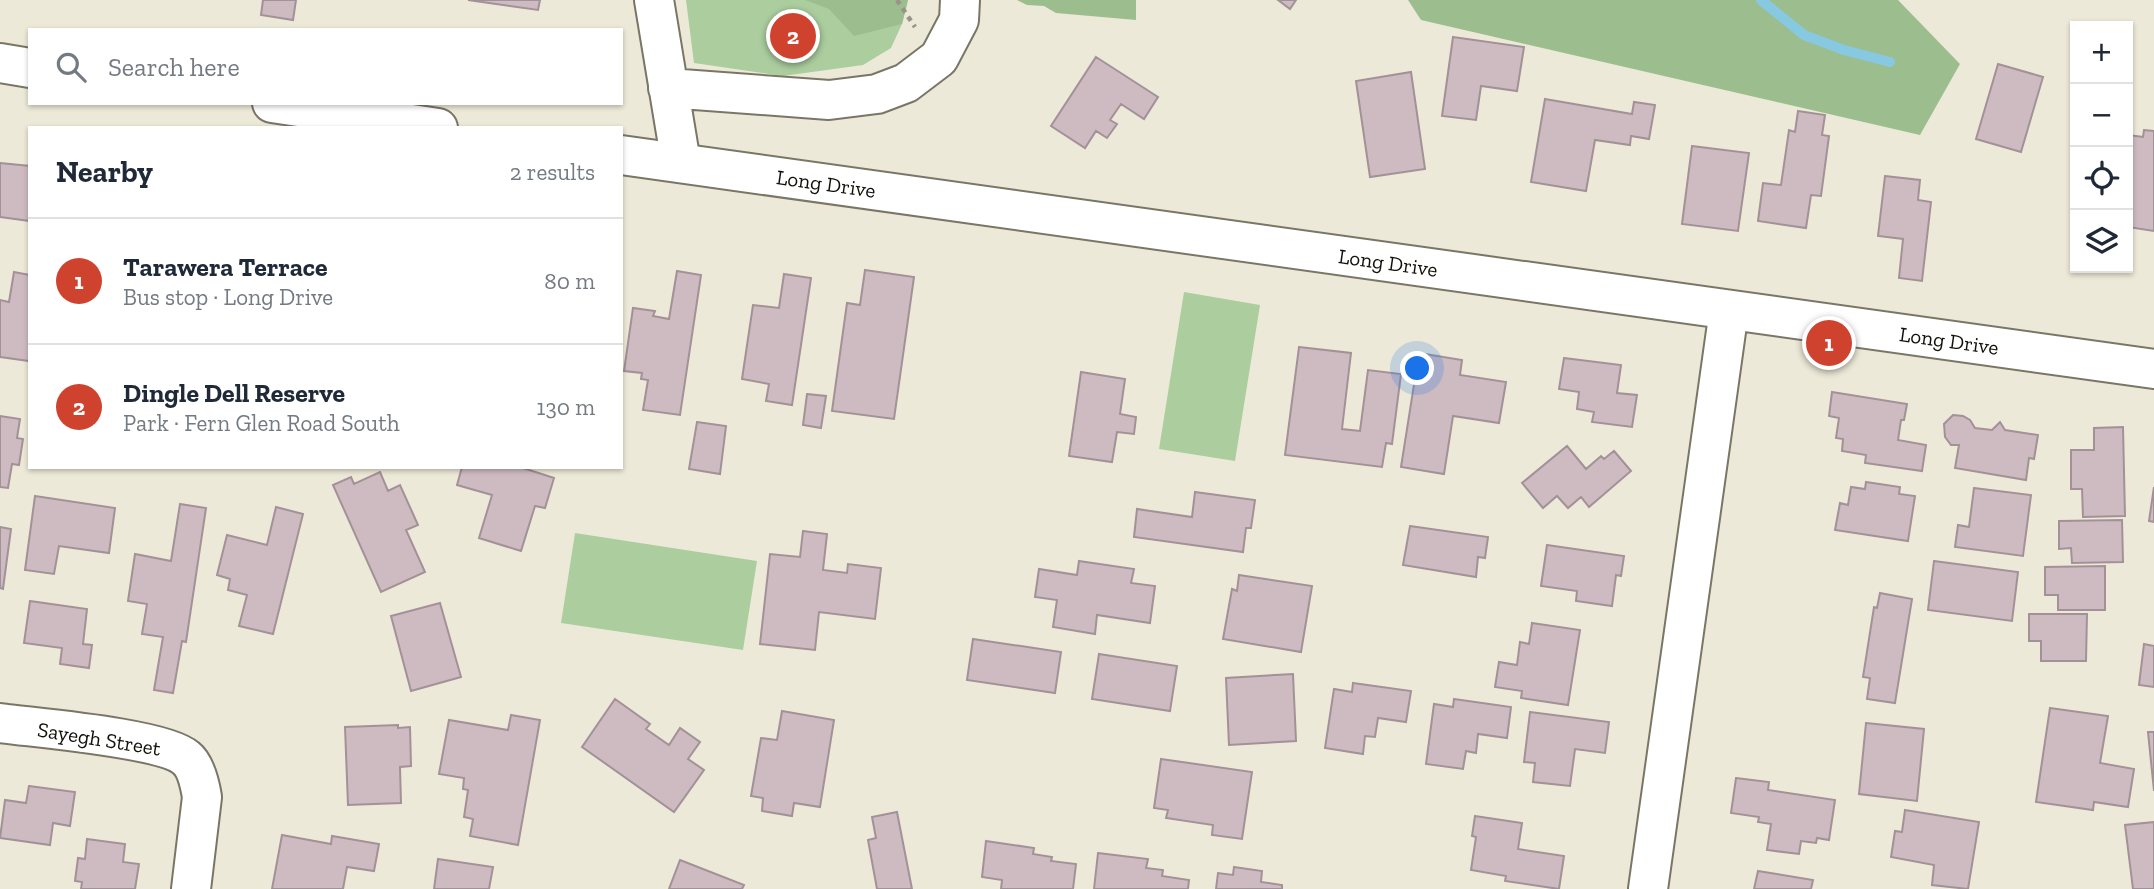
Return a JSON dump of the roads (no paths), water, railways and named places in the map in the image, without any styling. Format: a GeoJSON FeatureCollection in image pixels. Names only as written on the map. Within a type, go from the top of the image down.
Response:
{"type":"FeatureCollection","features":[{"type":"Feature","properties":{"kind":"street"},"geometry":{"type":"LineString","coordinates":[[654,0],[681,163]]}},
{"type":"Feature","properties":{"kind":"street"},"geometry":{"type":"LineString","coordinates":[[668,88],[829,100],[877,94],[906,83],[939,58],[959,20],[960,0]]}},
{"type":"Feature","properties":{"kind":"street"},"geometry":{"type":"LineString","coordinates":[[0,63],[28,68]]}},
{"type":"Feature","properties":{"kind":"street"},"geometry":{"type":"LineString","coordinates":[[285,105],[425,126]]}},
{"type":"Feature","properties":{"kind":"street","name":"Long Drive"},"geometry":{"type":"LineString","coordinates":[[623,155],[2154,369]]}},
{"type":"Feature","properties":{"kind":"street"},"geometry":{"type":"LineString","coordinates":[[1648,889],[1729,310]]}},
{"type":"Feature","properties":{"kind":"street","name":"Sayegh Street"},"geometry":{"type":"LineString","coordinates":[[0,723],[161,746],[187,758],[200,783],[202,797],[191,889]]}},
{"type":"Feature","properties":{"kind":"waterway"},"geometry":{"type":"LineString","coordinates":[[1761,0],[1804,35],[1844,50],[1890,62]]}},
{"type":"Feature","properties":{"kind":"place","name":"Dingle Dell Reserve"},"geometry":{"type":"Point","coordinates":[793,36]}},
{"type":"Feature","properties":{"kind":"place","name":"Tarawera Terrace"},"geometry":{"type":"Point","coordinates":[1829,343]}}]}
